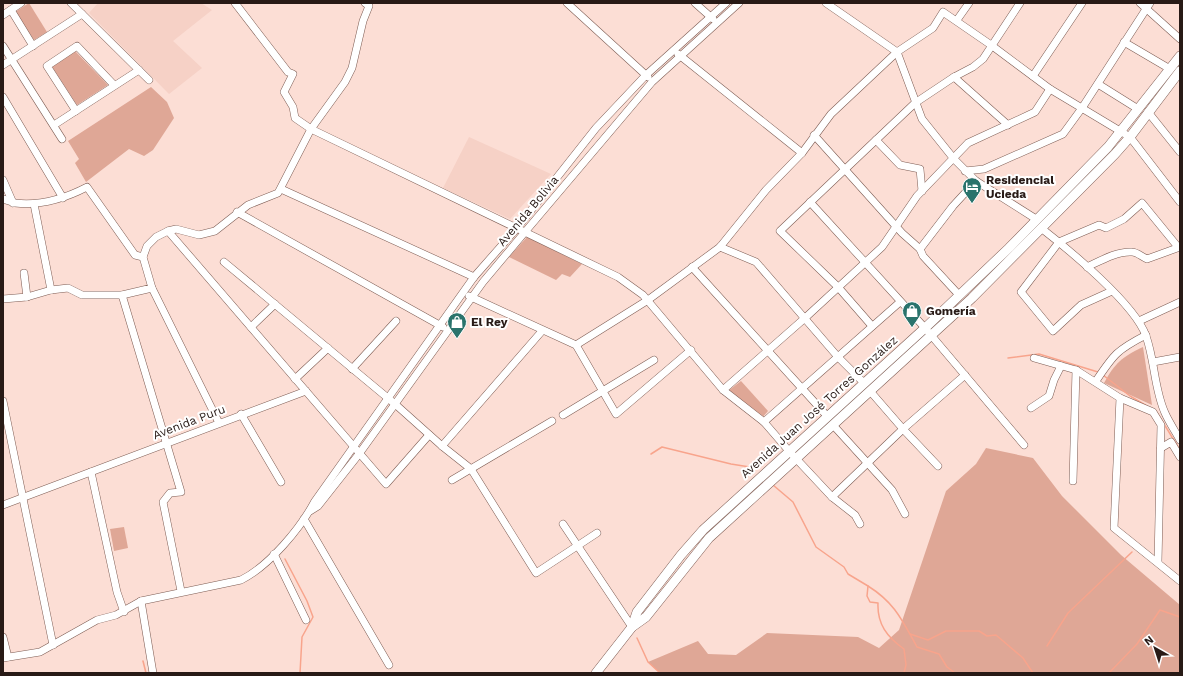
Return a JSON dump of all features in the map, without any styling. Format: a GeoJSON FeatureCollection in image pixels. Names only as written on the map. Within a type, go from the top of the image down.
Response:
{"type":"FeatureCollection","features":[{"type":"Feature","properties":{"kind":"main road","name":"Avenida Juan José Torres González"},"geometry":{"type":"LineString","coordinates":[[632,627],[637,612],[681,555],[718,515],[925,328],[1009,248],[1108,147],[1180,56]]}},
{"type":"Feature","properties":{"kind":"main road","name":"Avenida Juan José Torres González"},"geometry":{"type":"LineString","coordinates":[[596,673],[632,627],[646,617],[709,538],[932,336],[1130,137],[1180,72]]}},
{"type":"Feature","properties":{"kind":"main road"},"geometry":{"type":"LineString","coordinates":[[770,468],[777,476]]}},
{"type":"Feature","properties":{"kind":"street"},"geometry":{"type":"LineString","coordinates":[[3,15],[22,3]]}},
{"type":"Feature","properties":{"kind":"street"},"geometry":{"type":"LineString","coordinates":[[71,3],[149,80]]}},
{"type":"Feature","properties":{"kind":"street"},"geometry":{"type":"LineString","coordinates":[[235,3],[288,72],[293,74],[284,92],[293,107],[295,118],[311,128],[618,277],[648,300],[723,390],[764,422],[789,452],[832,497],[855,515],[860,524]]}},
{"type":"Feature","properties":{"kind":"street"},"geometry":{"type":"LineString","coordinates":[[219,422],[152,288],[143,257],[147,246],[156,237],[168,230],[176,229],[199,235],[215,230],[248,205],[272,197],[281,188],[311,128],[345,82],[352,68],[363,21],[369,6],[365,3]]}},
{"type":"Feature","properties":{"kind":"street"},"geometry":{"type":"LineString","coordinates":[[567,3],[652,82]]}},
{"type":"Feature","properties":{"kind":"street"},"geometry":{"type":"LineString","coordinates":[[695,3],[718,23]]}},
{"type":"Feature","properties":{"kind":"street","name":"Avenida Bolivia"},"geometry":{"type":"LineString","coordinates":[[308,513],[474,277],[517,228],[596,128],[646,75],[726,3]]}},
{"type":"Feature","properties":{"kind":"street","name":"Avenida Bolivia"},"geometry":{"type":"LineString","coordinates":[[308,513],[318,506],[360,454],[472,298],[525,232],[652,82],[739,3]]}},
{"type":"Feature","properties":{"kind":"street"},"geometry":{"type":"LineString","coordinates":[[826,3],[897,52],[922,120],[965,171],[976,181],[1036,219]]}},
{"type":"Feature","properties":{"kind":"street"},"geometry":{"type":"LineString","coordinates":[[957,20],[969,3]]}},
{"type":"Feature","properties":{"kind":"street"},"geometry":{"type":"LineString","coordinates":[[872,326],[838,287],[780,231],[915,103],[954,77],[974,67],[983,59],[1020,3]]}},
{"type":"Feature","properties":{"kind":"street"},"geometry":{"type":"LineString","coordinates":[[1033,76],[1082,3]]}},
{"type":"Feature","properties":{"kind":"street"},"geometry":{"type":"LineString","coordinates":[[1140,3],[1148,6],[1180,39]]}},
{"type":"Feature","properties":{"kind":"street"},"geometry":{"type":"LineString","coordinates":[[965,171],[984,170],[1062,134],[1082,108],[1148,6]]}},
{"type":"Feature","properties":{"kind":"street"},"geometry":{"type":"LineString","coordinates":[[11,10],[33,46]]}},
{"type":"Feature","properties":{"kind":"street"},"geometry":{"type":"LineString","coordinates":[[576,345],[648,300],[720,247],[766,190],[802,153],[831,114],[897,52],[933,28],[943,12],[957,20],[1050,89],[1130,137],[1180,202]]}},
{"type":"Feature","properties":{"kind":"street"},"geometry":{"type":"LineString","coordinates":[[3,65],[82,14]]}},
{"type":"Feature","properties":{"kind":"street"},"geometry":{"type":"LineString","coordinates":[[1124,42],[1170,69]]}},
{"type":"Feature","properties":{"kind":"street"},"geometry":{"type":"LineString","coordinates":[[3,46],[62,139]]}},
{"type":"Feature","properties":{"kind":"street"},"geometry":{"type":"LineString","coordinates":[[76,110],[47,66],[77,46],[114,85]]}},
{"type":"Feature","properties":{"kind":"street"},"geometry":{"type":"LineString","coordinates":[[674,49],[680,56],[802,153]]}},
{"type":"Feature","properties":{"kind":"street"},"geometry":{"type":"LineString","coordinates":[[54,126],[76,110],[139,70]]}},
{"type":"Feature","properties":{"kind":"street"},"geometry":{"type":"LineString","coordinates":[[954,77],[1008,124]]}},
{"type":"Feature","properties":{"kind":"street"},"geometry":{"type":"LineString","coordinates":[[1098,84],[1138,109]]}},
{"type":"Feature","properties":{"kind":"street"},"geometry":{"type":"LineString","coordinates":[[723,390],[805,318],[882,247],[922,191],[968,143],[1035,112],[1050,89]]}},
{"type":"Feature","properties":{"kind":"street"},"geometry":{"type":"LineString","coordinates":[[3,97],[63,198]]}},
{"type":"Feature","properties":{"kind":"street"},"geometry":{"type":"LineString","coordinates":[[1148,112],[1180,152]]}},
{"type":"Feature","properties":{"kind":"street"},"geometry":{"type":"LineString","coordinates":[[814,135],[897,227],[920,249],[924,256],[959,295]]}},
{"type":"Feature","properties":{"kind":"street"},"geometry":{"type":"LineString","coordinates":[[876,140],[900,165],[920,168],[922,191]]}},
{"type":"Feature","properties":{"kind":"street"},"geometry":{"type":"LineString","coordinates":[[3,180],[13,203]]}},
{"type":"Feature","properties":{"kind":"street"},"geometry":{"type":"LineString","coordinates":[[920,249],[953,206],[976,181]]}},
{"type":"Feature","properties":{"kind":"street"},"geometry":{"type":"LineString","coordinates":[[3,199],[13,203],[34,204],[63,198],[87,187],[135,256],[143,257]]}},
{"type":"Feature","properties":{"kind":"street"},"geometry":{"type":"LineString","coordinates":[[281,188],[474,277]]}},
{"type":"Feature","properties":{"kind":"street"},"geometry":{"type":"LineString","coordinates":[[810,202],[864,263],[925,328],[1024,445]]}},
{"type":"Feature","properties":{"kind":"street"},"geometry":{"type":"LineString","coordinates":[[1087,267],[1108,257],[1133,252],[1147,259],[1179,247],[1142,203],[1124,219],[1106,228],[1098,225],[1059,242],[1021,292],[1053,331],[1081,305],[1112,291]]}},
{"type":"Feature","properties":{"kind":"street"},"geometry":{"type":"LineString","coordinates":[[34,204],[51,290]]}},
{"type":"Feature","properties":{"kind":"street"},"geometry":{"type":"LineString","coordinates":[[237,212],[449,330]]}},
{"type":"Feature","properties":{"kind":"street"},"geometry":{"type":"LineString","coordinates":[[1040,228],[1059,242],[1087,267],[1112,291],[1138,321],[1146,335],[1165,413],[1180,440]]}},
{"type":"Feature","properties":{"kind":"street"},"geometry":{"type":"LineString","coordinates":[[168,230],[386,484],[429,435]]}},
{"type":"Feature","properties":{"kind":"street"},"geometry":{"type":"LineString","coordinates":[[720,247],[756,262],[838,357],[864,383]]}},
{"type":"Feature","properties":{"kind":"street"},"geometry":{"type":"LineString","coordinates":[[224,262],[471,469],[536,573],[597,533]]}},
{"type":"Feature","properties":{"kind":"street"},"geometry":{"type":"LineString","coordinates":[[692,267],[827,416]]}},
{"type":"Feature","properties":{"kind":"street"},"geometry":{"type":"LineString","coordinates":[[24,273],[27,297]]}},
{"type":"Feature","properties":{"kind":"street"},"geometry":{"type":"LineString","coordinates":[[3,299],[27,297],[51,290],[68,288],[82,295],[122,295],[152,288]]}},
{"type":"Feature","properties":{"kind":"street"},"geometry":{"type":"LineString","coordinates":[[463,293],[542,331],[576,345],[616,414],[691,350]]}},
{"type":"Feature","properties":{"kind":"street"},"geometry":{"type":"LineString","coordinates":[[122,295],[181,492],[170,494],[163,502],[181,592]]}},
{"type":"Feature","properties":{"kind":"street"},"geometry":{"type":"LineString","coordinates":[[764,422],[900,302]]}},
{"type":"Feature","properties":{"kind":"street"},"geometry":{"type":"LineString","coordinates":[[1138,321],[1180,302]]}},
{"type":"Feature","properties":{"kind":"street"},"geometry":{"type":"LineString","coordinates":[[251,327],[275,304]]}},
{"type":"Feature","properties":{"kind":"street"},"geometry":{"type":"LineString","coordinates":[[352,369],[396,321]]}},
{"type":"Feature","properties":{"kind":"street"},"geometry":{"type":"LineString","coordinates":[[442,446],[542,331]]}},
{"type":"Feature","properties":{"kind":"street"},"geometry":{"type":"LineString","coordinates":[[1096,381],[1114,354],[1125,346],[1146,335]]}},
{"type":"Feature","properties":{"kind":"street"},"geometry":{"type":"LineString","coordinates":[[295,379],[328,348]]}},
{"type":"Feature","properties":{"kind":"street"},"geometry":{"type":"LineString","coordinates":[[1153,362],[1180,357]]}},
{"type":"Feature","properties":{"kind":"street"},"geometry":{"type":"LineString","coordinates":[[1034,358],[1076,370],[1096,381],[1120,398],[1153,412],[1161,425],[1158,562]]}},
{"type":"Feature","properties":{"kind":"street"},"geometry":{"type":"LineString","coordinates":[[563,415],[654,360]]}},
{"type":"Feature","properties":{"kind":"street"},"geometry":{"type":"LineString","coordinates":[[1031,408],[1049,396],[1054,380],[1061,366]]}},
{"type":"Feature","properties":{"kind":"street"},"geometry":{"type":"LineString","coordinates":[[1073,481],[1076,370]]}},
{"type":"Feature","properties":{"kind":"street"},"geometry":{"type":"LineString","coordinates":[[832,497],[903,429],[965,375]]}},
{"type":"Feature","properties":{"kind":"street","name":"Avenida Puru"},"geometry":{"type":"LineString","coordinates":[[3,504],[91,472],[219,422],[306,391]]}},
{"type":"Feature","properties":{"kind":"street"},"geometry":{"type":"LineString","coordinates":[[870,391],[938,466]]}},
{"type":"Feature","properties":{"kind":"street"},"geometry":{"type":"LineString","coordinates":[[1120,398],[1114,528],[1180,581]]}},
{"type":"Feature","properties":{"kind":"street"},"geometry":{"type":"LineString","coordinates":[[3,401],[24,497],[53,645]]}},
{"type":"Feature","properties":{"kind":"street"},"geometry":{"type":"LineString","coordinates":[[241,414],[281,482]]}},
{"type":"Feature","properties":{"kind":"street"},"geometry":{"type":"LineString","coordinates":[[452,480],[552,421]]}},
{"type":"Feature","properties":{"kind":"street"},"geometry":{"type":"LineString","coordinates":[[833,425],[892,490],[904,514]]}},
{"type":"Feature","properties":{"kind":"street"},"geometry":{"type":"LineString","coordinates":[[1161,448],[1171,442],[1180,458]]}},
{"type":"Feature","properties":{"kind":"street"},"geometry":{"type":"LineString","coordinates":[[91,472],[117,592],[124,612]]}},
{"type":"Feature","properties":{"kind":"street"},"geometry":{"type":"LineString","coordinates":[[3,637],[5,657],[40,652],[96,620],[124,612],[141,601],[241,580],[253,574],[274,554],[308,513]]}},
{"type":"Feature","properties":{"kind":"street"},"geometry":{"type":"LineString","coordinates":[[304,519],[389,665]]}},
{"type":"Feature","properties":{"kind":"street"},"geometry":{"type":"LineString","coordinates":[[563,524],[632,627]]}},
{"type":"Feature","properties":{"kind":"street"},"geometry":{"type":"LineString","coordinates":[[274,554],[306,620]]}},
{"type":"Feature","properties":{"kind":"street"},"geometry":{"type":"LineString","coordinates":[[141,601],[153,673]]}},
{"type":"Feature","properties":{"kind":"shaded area"},"geometry":{"type":"Polygon","coordinates":[[[29,3],[47,32],[34,40],[15,12],[29,3]]]}},
{"type":"Feature","properties":{"kind":"shaded area"},"geometry":{"type":"Polygon","coordinates":[[[98,3],[201,3],[212,10],[173,41],[202,68],[169,94],[89,13],[98,3]]]}},
{"type":"Feature","properties":{"kind":"shaded area"},"geometry":{"type":"Polygon","coordinates":[[[74,50],[108,85],[77,105],[51,65],[74,50]]]}},
{"type":"Feature","properties":{"kind":"shaded area"},"geometry":{"type":"Polygon","coordinates":[[[151,87],[167,102],[174,118],[153,150],[144,156],[129,149],[86,182],[75,163],[79,159],[68,141],[151,87]]]}},
{"type":"Feature","properties":{"kind":"shaded area"},"geometry":{"type":"Polygon","coordinates":[[[469,137],[551,174],[510,219],[443,188],[469,137]]]}},
{"type":"Feature","properties":{"kind":"shaded area"},"geometry":{"type":"Polygon","coordinates":[[[527,237],[582,264],[570,277],[562,274],[556,280],[509,257],[527,237]]]}},
{"type":"Feature","properties":{"kind":"shaded area"},"geometry":{"type":"Polygon","coordinates":[[[1143,347],[1152,405],[1104,383],[1120,361],[1143,347]]]}},
{"type":"Feature","properties":{"kind":"shaded area"},"geometry":{"type":"Polygon","coordinates":[[[741,381],[768,411],[762,418],[728,391],[741,381]]]}},
{"type":"Feature","properties":{"kind":"shaded area"},"geometry":{"type":"Polygon","coordinates":[[[986,448],[1033,458],[1062,496],[1121,555],[1180,605],[1180,673],[660,673],[648,662],[698,641],[708,654],[736,655],[767,633],[858,637],[879,648],[899,630],[946,491],[976,464],[986,448]]]}},
{"type":"Feature","properties":{"kind":"shaded area"},"geometry":{"type":"Polygon","coordinates":[[[124,527],[128,548],[114,551],[110,529],[124,527]]]}},
{"type":"Feature","properties":{"kind":"waterway"},"geometry":{"type":"LineString","coordinates":[[1008,358],[1039,354],[1098,372]]}},
{"type":"Feature","properties":{"kind":"waterway"},"geometry":{"type":"LineString","coordinates":[[1103,375],[1130,396],[1147,406]]}},
{"type":"Feature","properties":{"kind":"waterway"},"geometry":{"type":"LineString","coordinates":[[1156,411],[1180,450]]}},
{"type":"Feature","properties":{"kind":"waterway"},"geometry":{"type":"LineString","coordinates":[[651,454],[662,447],[731,464],[756,468]]}},
{"type":"Feature","properties":{"kind":"waterway"},"geometry":{"type":"LineString","coordinates":[[773,485],[793,502],[816,547],[844,567],[848,574],[868,586],[867,596],[870,602],[878,603],[881,624],[888,635],[904,649],[906,665],[904,673]]}},
{"type":"Feature","properties":{"kind":"waterway"},"geometry":{"type":"LineString","coordinates":[[1047,646],[1068,613],[1132,552]]}},
{"type":"Feature","properties":{"kind":"waterway"},"geometry":{"type":"LineString","coordinates":[[285,559],[307,601],[313,617],[302,637],[300,673]]}},
{"type":"Feature","properties":{"kind":"waterway"},"geometry":{"type":"LineString","coordinates":[[868,586],[885,599],[897,613],[917,647],[939,654],[947,667],[955,673]]}},
{"type":"Feature","properties":{"kind":"waterway"},"geometry":{"type":"LineString","coordinates":[[1109,673],[1137,644],[1160,610],[1180,617]]}},
{"type":"Feature","properties":{"kind":"waterway"},"geometry":{"type":"LineString","coordinates":[[910,634],[928,640],[946,631],[979,631],[987,636],[996,635],[1023,658],[1033,673]]}},
{"type":"Feature","properties":{"kind":"waterway"},"geometry":{"type":"LineString","coordinates":[[637,638],[648,662],[660,673]]}},
{"type":"Feature","properties":{"kind":"waterway"},"geometry":{"type":"LineString","coordinates":[[143,661],[146,673]]}},
{"type":"Feature","properties":{"kind":"place","name":"Residencial Ucieda"},"geometry":{"type":"Point","coordinates":[972,204]}},
{"type":"Feature","properties":{"kind":"place","name":"Gomería"},"geometry":{"type":"Point","coordinates":[912,328]}},
{"type":"Feature","properties":{"kind":"place","name":"El Rey"},"geometry":{"type":"Point","coordinates":[457,339]}}]}
